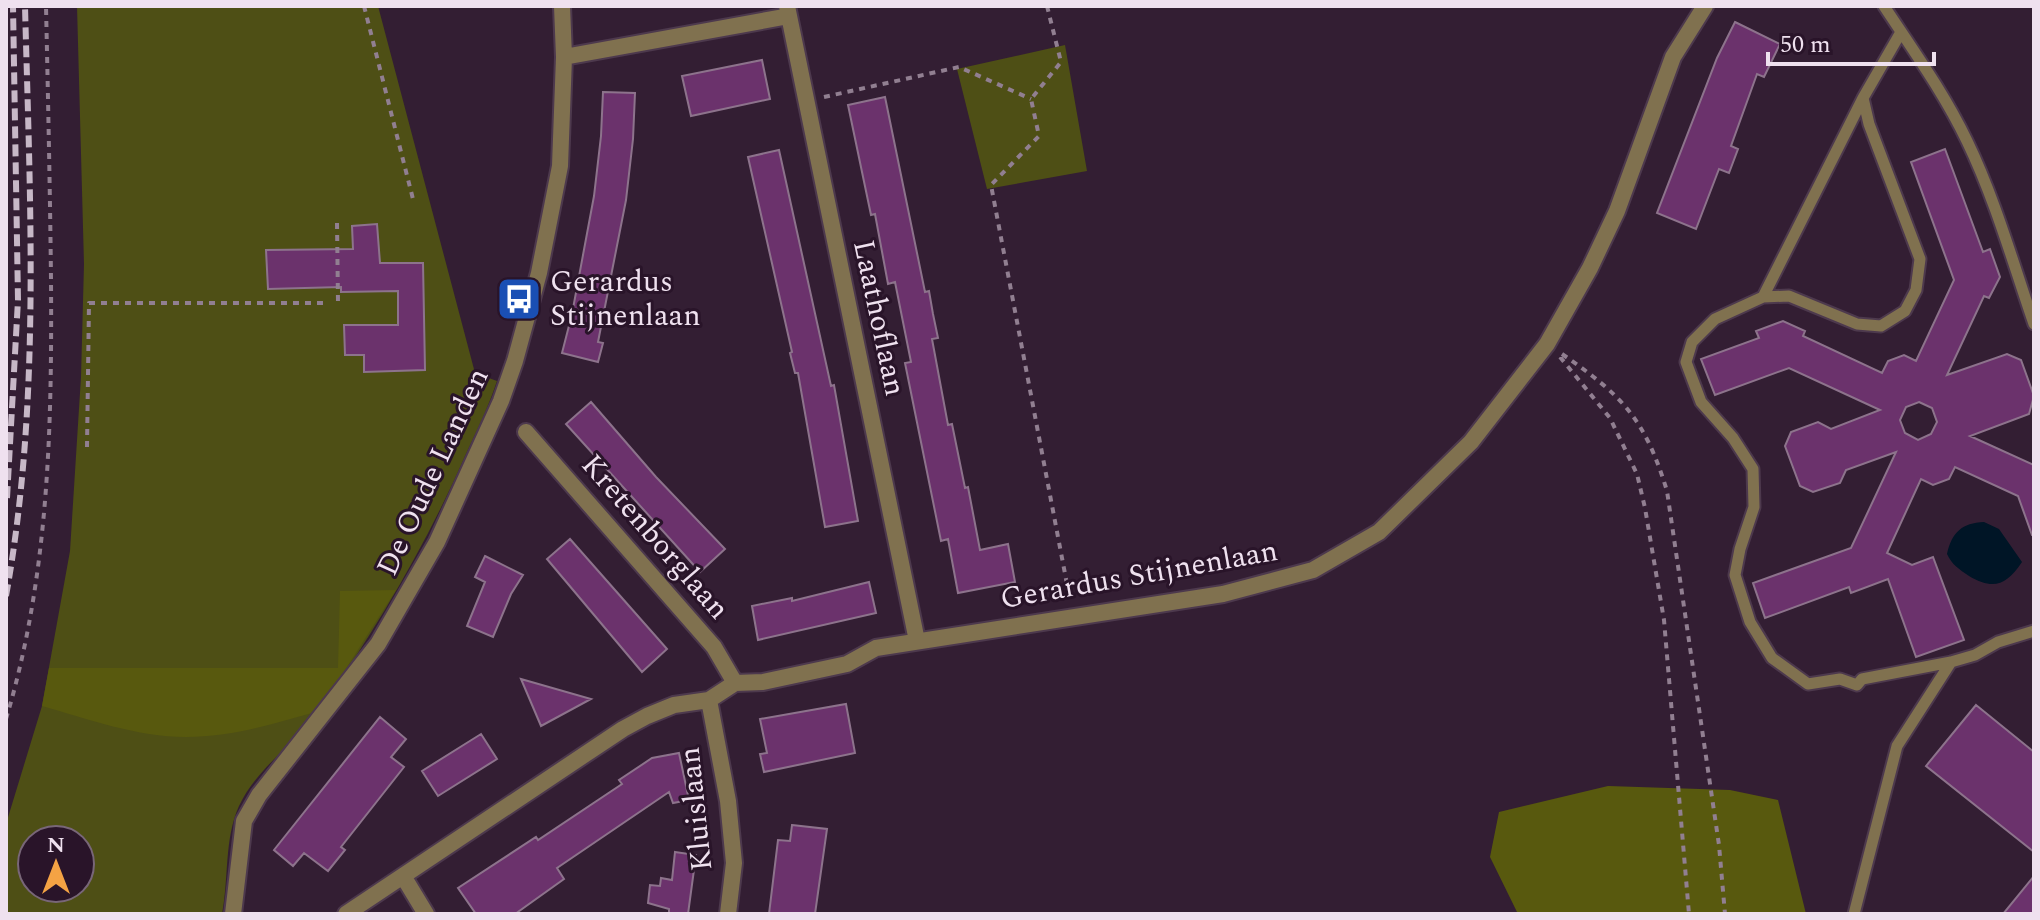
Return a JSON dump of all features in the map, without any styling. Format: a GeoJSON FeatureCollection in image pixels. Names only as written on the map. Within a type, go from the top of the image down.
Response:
{"type":"FeatureCollection","features":[{"type":"Feature","properties":{"kind":"street","name":"De Oude Landen"},"geometry":{"type":"LineString","coordinates":[[233,914],[244,821],[259,795],[378,644],[437,542],[501,401],[539,273],[560,166],[564,57],[562,6]]}},
{"type":"Feature","properties":{"kind":"street","name":"Gerardus Stijnenlaan"},"geometry":{"type":"LineString","coordinates":[[346,914],[623,729],[674,705],[709,700],[735,683],[763,682],[847,664],[876,648],[1223,594],[1313,570],[1379,532],[1471,442],[1547,344],[1590,268],[1617,211],[1673,57],[1705,6]]}},
{"type":"Feature","properties":{"kind":"street"},"geometry":{"type":"LineString","coordinates":[[564,57],[788,11]]}},
{"type":"Feature","properties":{"kind":"street","name":"Laathoflaan"},"geometry":{"type":"LineString","coordinates":[[788,11],[917,641]]}},
{"type":"Feature","properties":{"kind":"street","name":"Kretenborglaan"},"geometry":{"type":"LineString","coordinates":[[526,432],[714,647],[735,683]]}},
{"type":"Feature","properties":{"kind":"street","name":"Kluislaan"},"geometry":{"type":"LineString","coordinates":[[709,700],[728,801],[734,863],[728,914]]}},
{"type":"Feature","properties":{"kind":"street"},"geometry":{"type":"LineString","coordinates":[[403,876],[426,914]]}},
{"type":"Feature","properties":{"kind":"lane"},"geometry":{"type":"LineString","coordinates":[[1884,6],[1944,97],[1967,141],[1983,177],[2034,324]]}},
{"type":"Feature","properties":{"kind":"lane"},"geometry":{"type":"LineString","coordinates":[[1763,297],[1863,98],[1901,32]]}},
{"type":"Feature","properties":{"kind":"lane"},"geometry":{"type":"LineString","coordinates":[[1863,98],[1869,124],[1920,259],[1916,290],[1905,311],[1881,326],[1857,324],[1789,296],[1763,297],[1715,319],[1692,342],[1686,362],[1701,402],[1733,438],[1753,469],[1754,507],[1735,575],[1750,622],[1772,658],[1808,684],[1840,679],[1857,685],[1862,679],[1975,655],[1998,642],[2034,631]]}},
{"type":"Feature","properties":{"kind":"lane"},"geometry":{"type":"LineString","coordinates":[[1854,914],[1897,746],[1951,662]]}},
{"type":"Feature","properties":{"kind":"path"},"geometry":{"type":"LineString","coordinates":[[6,719],[34,607],[48,490],[51,328],[46,6]]}},
{"type":"Feature","properties":{"kind":"path"},"geometry":{"type":"LineString","coordinates":[[364,6],[414,203]]}},
{"type":"Feature","properties":{"kind":"path"},"geometry":{"type":"LineString","coordinates":[[1031,99],[1061,62],[1047,6]]}},
{"type":"Feature","properties":{"kind":"path"},"geometry":{"type":"LineString","coordinates":[[806,100],[959,67],[1031,99]]}},
{"type":"Feature","properties":{"kind":"path"},"geometry":{"type":"LineString","coordinates":[[1031,99],[1039,136],[991,185],[1074,618]]}},
{"type":"Feature","properties":{"kind":"path"},"geometry":{"type":"LineString","coordinates":[[337,223],[338,302]]}},
{"type":"Feature","properties":{"kind":"path"},"geometry":{"type":"LineString","coordinates":[[87,447],[89,303],[324,303]]}},
{"type":"Feature","properties":{"kind":"path"},"geometry":{"type":"LineString","coordinates":[[1689,914],[1664,620],[1637,474],[1610,418],[1553,349],[1607,386],[1649,438],[1659,463],[1667,491],[1699,705],[1719,845],[1725,914]]}},
{"type":"Feature","properties":{"kind":"shaded area"},"geometry":{"type":"Polygon","coordinates":[[[77,6],[378,6],[475,373],[497,381],[435,520],[381,616],[321,708],[256,779],[239,806],[231,832],[222,914],[6,914],[6,824],[42,706],[70,551],[81,377],[84,264],[77,6]]]}},
{"type":"Feature","properties":{"kind":"shaded area"},"geometry":{"type":"Polygon","coordinates":[[[1065,45],[1087,171],[987,189],[957,69],[1065,45]]]}},
{"type":"Feature","properties":{"kind":"shaded area"},"geometry":{"type":"Polygon","coordinates":[[[396,590],[319,711],[237,732],[186,737],[131,731],[42,706],[49,668],[338,668],[340,591],[396,590]]]}},
{"type":"Feature","properties":{"kind":"shaded area"},"geometry":{"type":"Polygon","coordinates":[[[1608,786],[1730,790],[1778,800],[1806,914],[1518,914],[1490,857],[1499,812],[1608,786]]]}},
{"type":"Feature","properties":{"kind":"water"},"geometry":{"type":"Polygon","coordinates":[[[1984,522],[1999,529],[2022,562],[2005,581],[1992,584],[1969,576],[1947,554],[1959,530],[1984,522]]]}},
{"type":"Feature","properties":{"kind":"building"},"geometry":{"type":"Polygon","coordinates":[[[1735,22],[1780,44],[1764,77],[1757,74],[1731,146],[1738,149],[1729,173],[1719,169],[1696,229],[1657,213],[1717,58],[1735,22]]]}},
{"type":"Feature","properties":{"kind":"building"},"geometry":{"type":"Polygon","coordinates":[[[762,60],[770,99],[691,116],[682,76],[762,60]]]}},
{"type":"Feature","properties":{"kind":"building"},"geometry":{"type":"Polygon","coordinates":[[[603,92],[635,93],[626,200],[598,342],[603,343],[598,362],[562,353],[594,196],[603,92]]]}},
{"type":"Feature","properties":{"kind":"building"},"geometry":{"type":"Polygon","coordinates":[[[885,97],[925,292],[929,291],[938,338],[932,339],[948,425],[952,424],[980,550],[1008,544],[1015,582],[958,593],[948,539],[941,541],[905,363],[911,362],[895,282],[888,284],[875,214],[871,215],[848,105],[885,97]]]}},
{"type":"Feature","properties":{"kind":"building"},"geometry":{"type":"Polygon","coordinates":[[[1945,149],[1983,252],[1990,249],[2000,277],[1989,298],[1984,296],[1947,375],[2007,354],[2021,360],[2034,396],[2029,414],[1970,436],[2034,465],[2034,535],[2018,496],[1955,467],[1949,479],[1933,485],[1921,479],[1887,553],[1912,565],[1933,557],[1964,640],[1916,657],[1888,579],[1851,593],[1849,587],[1765,618],[1753,583],[1851,548],[1896,452],[1846,470],[1840,483],[1813,492],[1800,486],[1785,446],[1791,432],[1818,422],[1831,429],[1880,410],[1789,368],[1715,395],[1701,359],[1759,338],[1756,331],[1783,321],[1805,331],[1803,336],[1882,373],[1888,361],[1904,355],[1916,361],[1954,280],[1911,162],[1945,149]],[[1919,402],[1906,407],[1900,420],[1905,433],[1918,440],[1931,434],[1937,422],[1932,408],[1919,402]]]}},
{"type":"Feature","properties":{"kind":"building"},"geometry":{"type":"Polygon","coordinates":[[[779,150],[831,386],[834,385],[858,521],[825,527],[798,373],[795,373],[790,353],[748,157],[779,150]]]}},
{"type":"Feature","properties":{"kind":"building"},"geometry":{"type":"Polygon","coordinates":[[[377,224],[380,263],[423,263],[425,370],[364,372],[364,355],[345,355],[344,325],[398,325],[398,291],[341,292],[341,287],[268,289],[266,250],[353,249],[352,226],[377,224]]]}},
{"type":"Feature","properties":{"kind":"building"},"geometry":{"type":"Polygon","coordinates":[[[591,402],[656,477],[725,549],[700,572],[566,424],[591,402]]]}},
{"type":"Feature","properties":{"kind":"building"},"geometry":{"type":"Polygon","coordinates":[[[570,539],[667,649],[642,672],[547,559],[570,539]]]}},
{"type":"Feature","properties":{"kind":"building"},"geometry":{"type":"Polygon","coordinates":[[[485,556],[523,575],[511,594],[493,637],[467,626],[485,582],[475,577],[485,556]]]}},
{"type":"Feature","properties":{"kind":"building"},"geometry":{"type":"Polygon","coordinates":[[[869,582],[876,613],[758,640],[752,606],[792,598],[792,601],[869,582]]]}},
{"type":"Feature","properties":{"kind":"building"},"geometry":{"type":"Polygon","coordinates":[[[521,679],[591,699],[541,726],[521,679]]]}},
{"type":"Feature","properties":{"kind":"building"},"geometry":{"type":"Polygon","coordinates":[[[846,704],[855,753],[764,772],[760,754],[767,753],[760,719],[846,704]]]}},
{"type":"Feature","properties":{"kind":"building"},"geometry":{"type":"Polygon","coordinates":[[[1976,705],[2034,752],[2034,852],[1926,766],[1976,705]]]}},
{"type":"Feature","properties":{"kind":"building"},"geometry":{"type":"Polygon","coordinates":[[[380,717],[406,739],[391,757],[404,767],[341,847],[345,850],[328,871],[304,853],[293,866],[274,850],[380,717]]]}},
{"type":"Feature","properties":{"kind":"building"},"geometry":{"type":"Polygon","coordinates":[[[481,734],[497,759],[438,796],[422,771],[481,734]]]}},
{"type":"Feature","properties":{"kind":"building"},"geometry":{"type":"Polygon","coordinates":[[[679,753],[689,800],[673,803],[669,792],[557,868],[564,879],[515,914],[476,914],[458,888],[622,784],[619,780],[652,758],[679,753]]]}},
{"type":"Feature","properties":{"kind":"building"},"geometry":{"type":"Polygon","coordinates":[[[792,825],[827,829],[815,914],[769,914],[778,840],[790,841],[792,825]]]}},
{"type":"Feature","properties":{"kind":"building"},"geometry":{"type":"Polygon","coordinates":[[[675,852],[696,855],[688,914],[669,914],[669,909],[648,903],[650,885],[660,886],[661,878],[672,880],[675,852]]]}},
{"type":"Feature","properties":{"kind":"building"},"geometry":{"type":"Polygon","coordinates":[[[2034,876],[2034,914],[2003,914],[2034,876]]]}},
{"type":"Feature","properties":{"kind":"railway"},"geometry":{"type":"LineString","coordinates":[[7,498],[18,300],[13,6]]}},
{"type":"Feature","properties":{"kind":"railway"},"geometry":{"type":"LineString","coordinates":[[6,596],[17,523],[29,376],[30,228],[25,6]]}},
{"type":"Feature","properties":{"kind":"place","name":"Gerardus Stijnenlaan"},"geometry":{"type":"Point","coordinates":[519,299]}}]}
